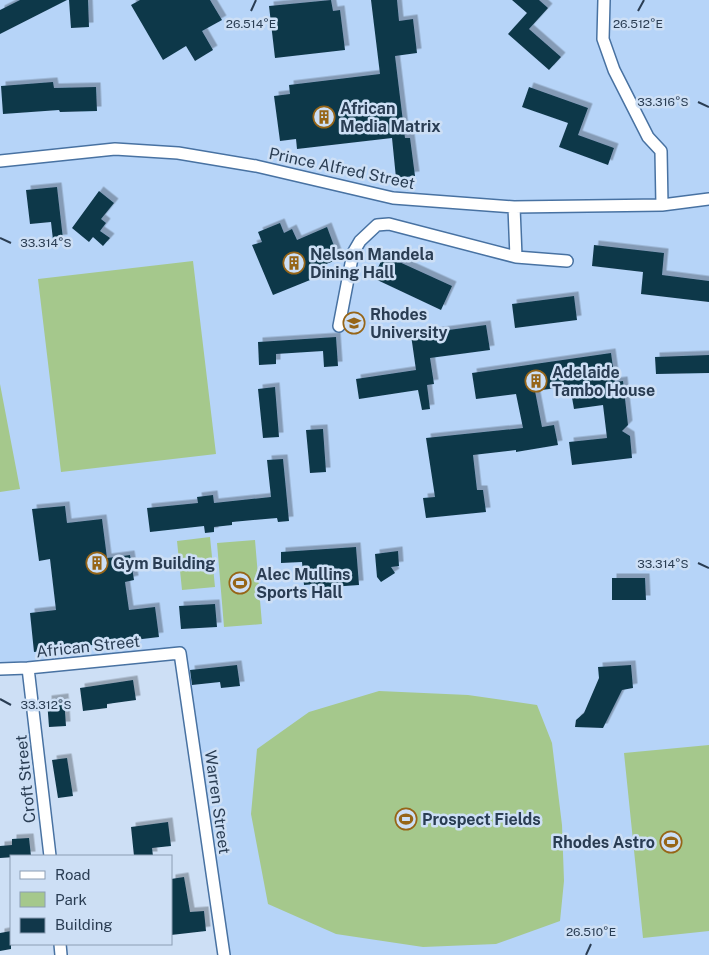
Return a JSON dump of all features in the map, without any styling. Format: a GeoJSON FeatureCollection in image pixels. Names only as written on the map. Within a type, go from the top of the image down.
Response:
{"type":"FeatureCollection","features":[{"type":"Feature","properties":{"kind":"street"},"geometry":{"type":"LineString","coordinates":[[604,0],[603,39],[614,70],[648,137],[661,151],[662,205]]}},
{"type":"Feature","properties":{"kind":"street","name":"Prince Alfred Street"},"geometry":{"type":"LineString","coordinates":[[0,161],[115,149],[178,153],[256,166],[393,198],[514,207],[662,205],[709,199]]}},
{"type":"Feature","properties":{"kind":"street"},"geometry":{"type":"LineString","coordinates":[[514,207],[516,257]]}},
{"type":"Feature","properties":{"kind":"street"},"geometry":{"type":"LineString","coordinates":[[340,326],[354,253],[360,241],[376,225],[389,224],[516,257],[567,261]]}},
{"type":"Feature","properties":{"kind":"street","name":"African Street"},"geometry":{"type":"LineString","coordinates":[[0,670],[180,653]]}},
{"type":"Feature","properties":{"kind":"street","name":"Warren Street"},"geometry":{"type":"LineString","coordinates":[[180,653],[224,955]]}},
{"type":"Feature","properties":{"kind":"street","name":"Croft Street"},"geometry":{"type":"LineString","coordinates":[[28,668],[50,855]]}},
{"type":"Feature","properties":{"kind":"shaded area","name":"Rhodes University"},"geometry":{"type":"Polygon","coordinates":[[[0,0],[709,0],[709,955],[227,955],[183,647],[0,667],[0,0]]]}},
{"type":"Feature","properties":{"kind":"green space"},"geometry":{"type":"Polygon","coordinates":[[[193,261],[216,454],[61,472],[38,279],[193,261]]]}},
{"type":"Feature","properties":{"kind":"green space"},"geometry":{"type":"Polygon","coordinates":[[[0,384],[20,489],[0,492],[0,384]]]}},
{"type":"Feature","properties":{"kind":"green space"},"geometry":{"type":"Polygon","coordinates":[[[210,537],[215,587],[182,590],[177,541],[210,537]]]}},
{"type":"Feature","properties":{"kind":"green space","name":"Alec Mullins Sports Hall"},"geometry":{"type":"Polygon","coordinates":[[[255,540],[262,624],[224,627],[217,543],[255,540]]]}},
{"type":"Feature","properties":{"kind":"green space","name":"Prospect Fields"},"geometry":{"type":"Polygon","coordinates":[[[379,691],[468,695],[537,705],[552,743],[562,825],[564,881],[560,921],[496,944],[423,947],[336,934],[268,904],[251,814],[257,749],[309,712],[379,691]]]}},
{"type":"Feature","properties":{"kind":"green space","name":"Rhodes Astro"},"geometry":{"type":"Polygon","coordinates":[[[709,745],[709,931],[643,938],[624,753],[709,745]]]}},
{"type":"Feature","properties":{"kind":"building"},"geometry":{"type":"Polygon","coordinates":[[[20,0],[67,0],[0,34],[0,10],[20,0]]]}},
{"type":"Feature","properties":{"kind":"building"},"geometry":{"type":"Polygon","coordinates":[[[69,0],[88,0],[89,27],[71,28],[69,0]]]}},
{"type":"Feature","properties":{"kind":"building"},"geometry":{"type":"Polygon","coordinates":[[[140,0],[210,0],[222,20],[202,31],[213,50],[195,61],[186,46],[163,60],[131,5],[140,0]]]}},
{"type":"Feature","properties":{"kind":"building"},"geometry":{"type":"Polygon","coordinates":[[[331,0],[333,11],[340,10],[345,50],[275,58],[269,6],[331,0]]]}},
{"type":"Feature","properties":{"kind":"building"},"geometry":{"type":"Polygon","coordinates":[[[371,0],[397,0],[399,21],[413,19],[417,53],[395,56],[405,138],[410,138],[415,176],[396,178],[392,138],[297,149],[296,139],[280,141],[274,96],[290,94],[289,85],[380,74],[371,0]]]}},
{"type":"Feature","properties":{"kind":"building"},"geometry":{"type":"Polygon","coordinates":[[[512,0],[539,0],[548,8],[529,29],[561,57],[549,70],[508,34],[527,13],[512,0]]]}},
{"type":"Feature","properties":{"kind":"building"},"geometry":{"type":"Polygon","coordinates":[[[53,82],[54,88],[96,87],[97,111],[60,112],[59,110],[3,114],[1,86],[53,82]]]}},
{"type":"Feature","properties":{"kind":"building"},"geometry":{"type":"Polygon","coordinates":[[[529,87],[588,108],[578,135],[614,148],[608,165],[559,147],[568,123],[522,107],[529,87]]]}},
{"type":"Feature","properties":{"kind":"building"},"geometry":{"type":"Polygon","coordinates":[[[57,187],[63,239],[53,240],[51,222],[30,224],[26,190],[57,187]]]}},
{"type":"Feature","properties":{"kind":"building"},"geometry":{"type":"Polygon","coordinates":[[[99,191],[114,203],[101,219],[106,223],[100,231],[110,238],[103,246],[93,237],[89,242],[72,228],[99,191]]]}},
{"type":"Feature","properties":{"kind":"building","name":"Nelson Mandela Dining Hall"},"geometry":{"type":"Polygon","coordinates":[[[280,223],[284,233],[292,229],[297,240],[327,227],[339,259],[316,268],[320,276],[273,295],[252,245],[262,242],[258,232],[280,223]]]}},
{"type":"Feature","properties":{"kind":"building"},"geometry":{"type":"Polygon","coordinates":[[[594,245],[664,253],[662,275],[709,281],[709,302],[641,294],[643,272],[592,266],[594,245]]]}},
{"type":"Feature","properties":{"kind":"building"},"geometry":{"type":"Polygon","coordinates":[[[384,255],[452,286],[441,310],[373,278],[384,255]]]}},
{"type":"Feature","properties":{"kind":"building"},"geometry":{"type":"Polygon","coordinates":[[[574,296],[577,320],[515,328],[512,304],[574,296]]]}},
{"type":"Feature","properties":{"kind":"building"},"geometry":{"type":"Polygon","coordinates":[[[486,325],[490,350],[430,358],[434,384],[427,385],[430,409],[422,410],[418,390],[359,399],[356,379],[416,370],[411,335],[486,325]]]}},
{"type":"Feature","properties":{"kind":"building"},"geometry":{"type":"Polygon","coordinates":[[[336,337],[338,366],[324,367],[323,351],[276,354],[276,364],[259,365],[258,342],[336,337]]]}},
{"type":"Feature","properties":{"kind":"building"},"geometry":{"type":"Polygon","coordinates":[[[611,353],[615,382],[623,381],[628,425],[622,431],[630,436],[632,458],[572,465],[569,442],[607,438],[603,405],[574,409],[570,386],[535,391],[542,427],[554,425],[558,445],[516,452],[516,450],[473,455],[477,490],[483,490],[486,512],[426,518],[423,498],[435,497],[426,438],[523,428],[516,394],[476,399],[472,373],[611,353]]]}},
{"type":"Feature","properties":{"kind":"building"},"geometry":{"type":"Polygon","coordinates":[[[709,355],[709,373],[656,374],[655,357],[709,355]]]}},
{"type":"Feature","properties":{"kind":"building"},"geometry":{"type":"Polygon","coordinates":[[[275,387],[279,437],[263,438],[258,389],[275,387]]]}},
{"type":"Feature","properties":{"kind":"building"},"geometry":{"type":"Polygon","coordinates":[[[323,429],[326,472],[310,473],[306,430],[323,429]]]}},
{"type":"Feature","properties":{"kind":"building"},"geometry":{"type":"Polygon","coordinates":[[[283,459],[289,521],[278,522],[277,518],[232,522],[232,525],[214,527],[214,532],[205,533],[204,526],[150,532],[147,508],[198,503],[197,497],[213,495],[214,503],[271,497],[267,460],[283,459]]]}},
{"type":"Feature","properties":{"kind":"building"},"geometry":{"type":"Polygon","coordinates":[[[65,506],[67,523],[102,519],[107,558],[130,555],[134,580],[125,582],[129,610],[155,607],[159,637],[34,652],[30,613],[56,610],[50,559],[39,561],[32,509],[65,506]]]}},
{"type":"Feature","properties":{"kind":"building"},"geometry":{"type":"Polygon","coordinates":[[[356,547],[359,585],[316,588],[316,584],[304,585],[302,562],[281,563],[281,552],[356,547]]]}},
{"type":"Feature","properties":{"kind":"building"},"geometry":{"type":"Polygon","coordinates":[[[398,551],[399,566],[391,567],[395,573],[381,582],[377,577],[375,554],[398,551]]]}},
{"type":"Feature","properties":{"kind":"building"},"geometry":{"type":"Polygon","coordinates":[[[612,578],[645,578],[646,600],[612,600],[612,578]]]}},
{"type":"Feature","properties":{"kind":"building"},"geometry":{"type":"Polygon","coordinates":[[[215,604],[217,627],[181,629],[179,606],[215,604]]]}},
{"type":"Feature","properties":{"kind":"building"},"geometry":{"type":"Polygon","coordinates":[[[237,665],[240,686],[221,688],[220,682],[192,685],[190,670],[237,665]]]}},
{"type":"Feature","properties":{"kind":"building"},"geometry":{"type":"Polygon","coordinates":[[[631,665],[633,688],[622,690],[603,728],[575,727],[576,720],[584,713],[599,678],[598,667],[631,665]]]}},
{"type":"Feature","properties":{"kind":"building"},"geometry":{"type":"Polygon","coordinates":[[[133,680],[136,700],[107,704],[107,708],[83,711],[80,688],[133,680]]]}},
{"type":"Feature","properties":{"kind":"building"},"geometry":{"type":"Polygon","coordinates":[[[64,698],[66,726],[49,727],[47,700],[64,698]]]}},
{"type":"Feature","properties":{"kind":"building"},"geometry":{"type":"Polygon","coordinates":[[[67,758],[73,796],[58,798],[52,760],[67,758]]]}},
{"type":"Feature","properties":{"kind":"building"},"geometry":{"type":"Polygon","coordinates":[[[168,822],[171,846],[152,848],[153,855],[134,855],[131,827],[168,822]]]}},
{"type":"Feature","properties":{"kind":"building"},"geometry":{"type":"Polygon","coordinates":[[[29,838],[31,855],[10,855],[10,857],[0,858],[0,846],[12,845],[12,839],[29,838]]]}},
{"type":"Feature","properties":{"kind":"building"},"geometry":{"type":"Polygon","coordinates":[[[184,877],[190,912],[204,911],[206,931],[172,935],[172,879],[184,877]]]}},
{"type":"Feature","properties":{"kind":"building"},"geometry":{"type":"Polygon","coordinates":[[[10,931],[11,949],[0,951],[0,933],[10,931]]]}},
{"type":"Feature","properties":{"kind":"place","name":"African Media Matrix"},"geometry":{"type":"Point","coordinates":[324,117]}},
{"type":"Feature","properties":{"kind":"place","name":"Nelson Mandela Dining Hall"},"geometry":{"type":"Point","coordinates":[294,263]}},
{"type":"Feature","properties":{"kind":"place","name":"Rhodes University"},"geometry":{"type":"Point","coordinates":[354,323]}},
{"type":"Feature","properties":{"kind":"place","name":"Adelaide Tambo House"},"geometry":{"type":"Point","coordinates":[536,381]}},
{"type":"Feature","properties":{"kind":"place","name":"Gym Building"},"geometry":{"type":"Point","coordinates":[97,563]}},
{"type":"Feature","properties":{"kind":"place","name":"Alec Mullins Sports Hall"},"geometry":{"type":"Point","coordinates":[240,583]}},
{"type":"Feature","properties":{"kind":"place","name":"Prospect Fields"},"geometry":{"type":"Point","coordinates":[406,819]}},
{"type":"Feature","properties":{"kind":"place","name":"Rhodes Astro"},"geometry":{"type":"Point","coordinates":[671,842]}}]}
